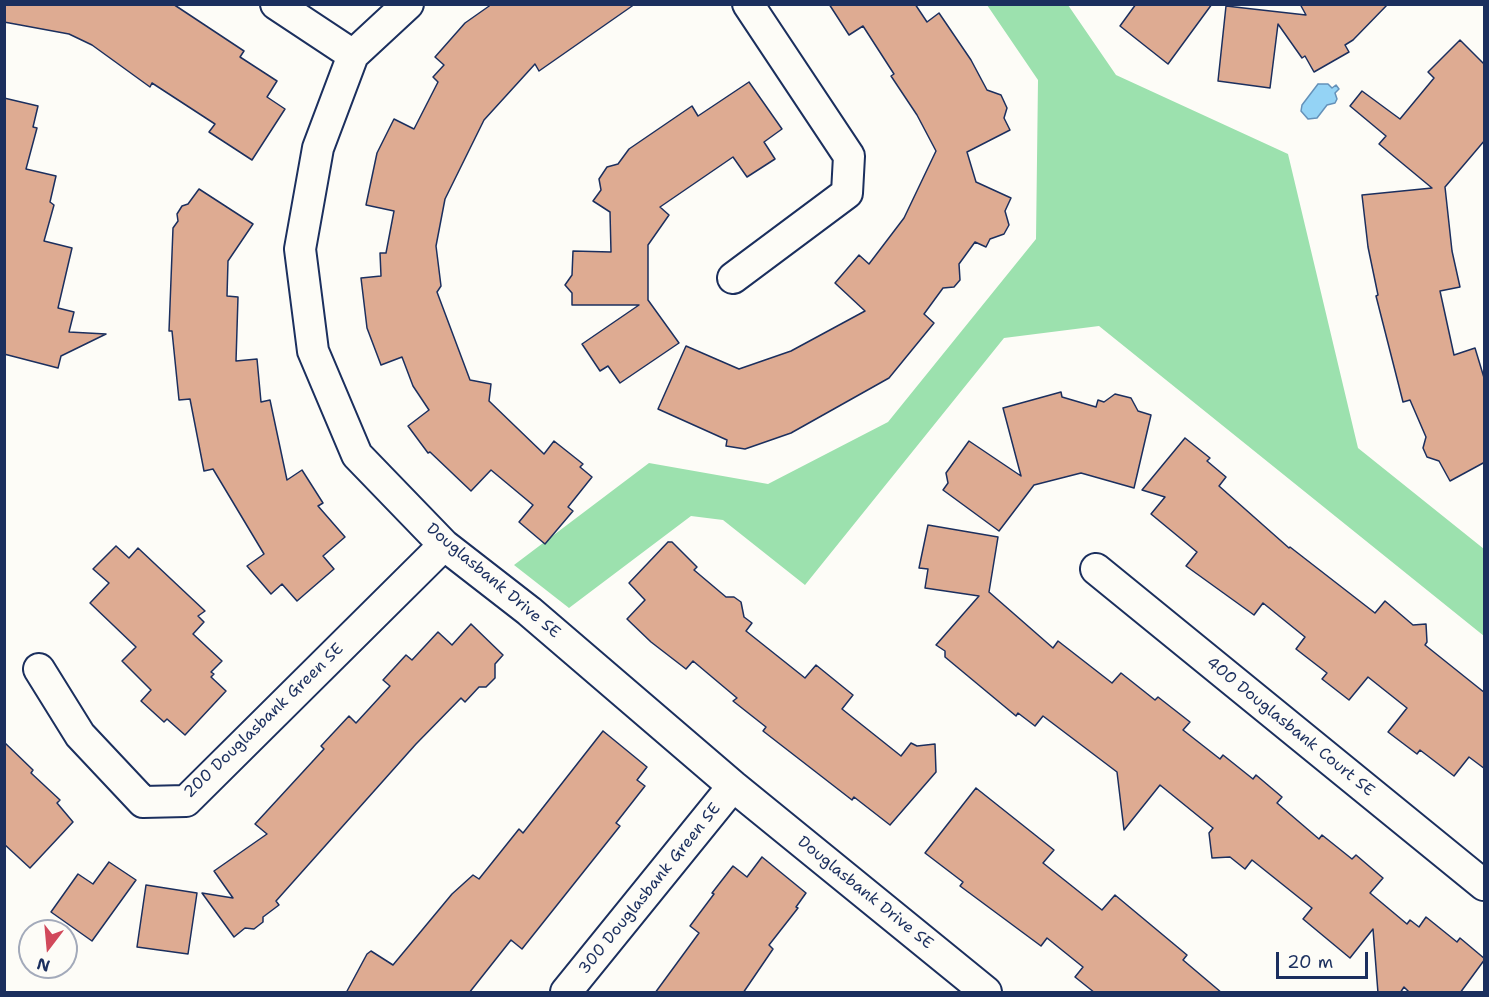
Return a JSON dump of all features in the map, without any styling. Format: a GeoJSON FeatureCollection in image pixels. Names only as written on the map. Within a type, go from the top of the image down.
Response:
{"type":"FeatureCollection","features":[{"type":"Feature","properties":{"kind":"street"},"geometry":{"type":"LineString","coordinates":[[276,4],[353,55]]}},
{"type":"Feature","properties":{"kind":"street","name":"Douglasbank Drive SE"},"geometry":{"type":"LineString","coordinates":[[408,4],[353,55],[318,148],[300,249],[313,351],[357,455],[444,545],[529,611],[733,786],[986,993]]}},
{"type":"Feature","properties":{"kind":"street"},"geometry":{"type":"LineString","coordinates":[[733,278],[847,193],[849,156],[748,4]]}},
{"type":"Feature","properties":{"kind":"street","name":"200 Douglasbank Green SE"},"geometry":{"type":"LineString","coordinates":[[39,669],[80,735],[143,802],[186,801],[444,545]]}},
{"type":"Feature","properties":{"kind":"street","name":"400 Douglasbank Court SE"},"geometry":{"type":"LineString","coordinates":[[1096,569],[1485,885]]}},
{"type":"Feature","properties":{"kind":"street","name":"300 Douglasbank Green SE"},"geometry":{"type":"LineString","coordinates":[[566,993],[733,786]]}},
{"type":"Feature","properties":{"kind":"green space"},"geometry":{"type":"Polygon","coordinates":[[[987,5],[1068,5],[1116,75],[1288,154],[1358,448],[1484,549],[1484,636],[1099,326],[1004,338],[805,585],[723,520],[691,516],[569,608],[514,565],[649,463],[768,484],[888,422],[1036,239],[1038,80],[987,5]]]}},
{"type":"Feature","properties":{"kind":"water"},"geometry":{"type":"Polygon","coordinates":[[[1318,84],[1328,84],[1332,88],[1336,85],[1339,89],[1335,93],[1337,99],[1335,103],[1327,105],[1317,118],[1308,119],[1301,111],[1302,105],[1318,84]]]}},
{"type":"Feature","properties":{"kind":"building"},"geometry":{"type":"Polygon","coordinates":[[[4,4],[173,4],[244,51],[240,57],[277,81],[267,97],[285,109],[252,160],[209,132],[215,124],[152,83],[150,87],[92,45],[69,34],[4,22],[4,4]]]}},
{"type":"Feature","properties":{"kind":"building"},"geometry":{"type":"Polygon","coordinates":[[[492,4],[635,4],[539,71],[535,64],[484,120],[445,199],[436,246],[441,286],[437,292],[470,380],[491,384],[489,401],[544,454],[554,441],[583,464],[580,467],[592,477],[568,507],[573,511],[545,544],[519,522],[533,505],[491,470],[471,491],[430,452],[428,453],[408,426],[429,410],[413,386],[402,357],[381,365],[367,328],[361,278],[381,276],[380,253],[386,253],[394,211],[366,205],[377,153],[394,119],[414,129],[438,82],[433,77],[444,65],[435,57],[465,23],[492,4]]]}},
{"type":"Feature","properties":{"kind":"building"},"geometry":{"type":"Polygon","coordinates":[[[829,4],[915,4],[927,22],[939,13],[971,60],[987,90],[1001,95],[1007,108],[1004,118],[1010,130],[967,152],[976,182],[1011,198],[1005,211],[1009,225],[1004,234],[990,239],[986,247],[975,242],[959,264],[960,280],[954,287],[943,288],[924,314],[934,323],[889,378],[791,433],[745,449],[726,446],[727,440],[658,409],[686,346],[739,369],[791,351],[865,311],[835,283],[859,255],[869,264],[904,218],[936,151],[917,115],[891,76],[894,74],[863,26],[849,35],[829,4]]]}},
{"type":"Feature","properties":{"kind":"building"},"geometry":{"type":"Polygon","coordinates":[[[1136,4],[1212,4],[1168,64],[1120,26],[1136,4]]]}},
{"type":"Feature","properties":{"kind":"building"},"geometry":{"type":"Polygon","coordinates":[[[1300,4],[1388,4],[1353,40],[1345,45],[1349,52],[1314,72],[1305,56],[1302,58],[1278,24],[1270,88],[1218,81],[1226,6],[1306,15],[1300,4]]]}},
{"type":"Feature","properties":{"kind":"building"},"geometry":{"type":"Polygon","coordinates":[[[1460,40],[1485,65],[1485,140],[1445,187],[1452,251],[1460,287],[1440,291],[1454,355],[1475,348],[1485,381],[1485,462],[1450,481],[1439,461],[1427,457],[1423,448],[1426,437],[1410,400],[1403,402],[1376,296],[1378,295],[1368,247],[1362,195],[1432,188],[1379,144],[1386,136],[1350,106],[1362,91],[1400,119],[1434,78],[1428,72],[1460,40]]]}},
{"type":"Feature","properties":{"kind":"building"},"geometry":{"type":"Polygon","coordinates":[[[749,82],[782,129],[764,142],[775,159],[747,177],[733,157],[660,207],[669,215],[648,245],[648,300],[679,343],[620,383],[608,366],[600,371],[582,344],[639,305],[572,305],[572,293],[565,285],[572,275],[573,251],[611,252],[610,212],[593,201],[601,190],[599,179],[607,167],[618,164],[629,149],[692,106],[698,116],[749,82]]]}},
{"type":"Feature","properties":{"kind":"building"},"geometry":{"type":"Polygon","coordinates":[[[4,98],[38,106],[33,127],[37,128],[26,169],[56,176],[50,202],[54,205],[44,241],[72,248],[58,308],[74,312],[69,332],[106,334],[61,356],[58,368],[4,354],[4,98]]]}},
{"type":"Feature","properties":{"kind":"building"},"geometry":{"type":"Polygon","coordinates":[[[199,189],[253,224],[228,261],[227,296],[238,297],[236,361],[257,359],[261,402],[270,400],[287,480],[302,470],[323,503],[318,506],[345,537],[323,556],[334,569],[297,601],[282,584],[271,594],[247,566],[264,554],[213,469],[204,471],[190,399],[179,400],[172,331],[169,331],[173,228],[178,221],[177,214],[182,206],[188,204],[199,189]]]}},
{"type":"Feature","properties":{"kind":"building"},"geometry":{"type":"Polygon","coordinates":[[[1061,392],[1062,397],[1096,407],[1098,400],[1104,402],[1115,394],[1131,398],[1138,411],[1151,415],[1134,488],[1081,473],[1034,485],[999,531],[943,490],[948,483],[946,473],[969,441],[1021,476],[1003,408],[1061,392]]]}},
{"type":"Feature","properties":{"kind":"building"},"geometry":{"type":"Polygon","coordinates":[[[1185,438],[1210,458],[1207,461],[1226,477],[1219,486],[1289,548],[1375,613],[1385,601],[1413,625],[1426,624],[1427,642],[1425,645],[1485,693],[1485,769],[1469,757],[1454,776],[1420,750],[1417,754],[1388,732],[1407,708],[1368,677],[1349,700],[1322,679],[1327,673],[1296,649],[1305,637],[1263,603],[1254,615],[1186,566],[1197,552],[1151,514],[1165,497],[1142,490],[1185,438]]]}},
{"type":"Feature","properties":{"kind":"building"},"geometry":{"type":"Polygon","coordinates":[[[928,525],[998,537],[989,592],[1053,648],[1058,641],[1112,683],[1121,673],[1155,700],[1158,697],[1190,722],[1183,730],[1220,759],[1223,755],[1253,779],[1256,775],[1282,797],[1277,803],[1319,839],[1322,835],[1352,859],[1356,855],[1383,878],[1370,893],[1407,924],[1410,920],[1419,927],[1426,917],[1457,942],[1460,938],[1485,959],[1460,993],[1410,993],[1404,987],[1400,993],[1378,993],[1373,929],[1350,958],[1303,919],[1312,908],[1252,860],[1245,869],[1230,857],[1212,858],[1209,833],[1213,828],[1160,785],[1124,830],[1117,772],[1043,716],[1035,726],[1018,713],[1016,716],[945,657],[945,651],[936,645],[979,596],[925,588],[928,569],[919,568],[928,525]]]}},
{"type":"Feature","properties":{"kind":"building"},"geometry":{"type":"Polygon","coordinates":[[[668,542],[672,542],[697,567],[694,570],[726,597],[734,597],[741,602],[744,617],[752,623],[746,631],[805,678],[816,665],[853,695],[842,709],[901,756],[911,743],[917,746],[935,744],[936,772],[890,825],[854,797],[852,800],[763,731],[766,727],[733,701],[737,698],[693,661],[686,669],[651,642],[627,619],[645,600],[629,583],[668,542]]]}},
{"type":"Feature","properties":{"kind":"building"},"geometry":{"type":"Polygon","coordinates":[[[116,546],[129,558],[138,548],[205,611],[198,616],[204,622],[193,634],[222,661],[211,672],[214,674],[211,677],[226,691],[185,735],[167,719],[164,722],[141,701],[151,690],[122,661],[136,647],[90,603],[109,583],[93,569],[116,546]]]}},
{"type":"Feature","properties":{"kind":"building"},"geometry":{"type":"Polygon","coordinates":[[[471,624],[503,655],[495,664],[495,678],[486,687],[479,687],[465,702],[461,698],[416,744],[276,901],[279,905],[263,917],[263,922],[254,929],[245,928],[234,937],[202,893],[233,898],[214,871],[267,834],[255,824],[324,749],[321,746],[349,716],[356,723],[390,686],[383,680],[406,655],[412,660],[438,632],[452,645],[471,624]]]}},
{"type":"Feature","properties":{"kind":"building"},"geometry":{"type":"Polygon","coordinates":[[[603,731],[647,767],[637,780],[645,786],[616,823],[620,826],[522,949],[511,940],[469,993],[346,993],[367,954],[371,951],[393,965],[452,894],[473,875],[479,879],[519,829],[523,833],[603,731]]]}},
{"type":"Feature","properties":{"kind":"building"},"geometry":{"type":"Polygon","coordinates":[[[4,742],[33,770],[31,773],[60,800],[57,803],[73,822],[30,868],[4,844],[4,742]]]}},
{"type":"Feature","properties":{"kind":"building"},"geometry":{"type":"Polygon","coordinates":[[[976,788],[1054,850],[1043,863],[1102,910],[1115,895],[1187,955],[1183,960],[1222,993],[1095,993],[1075,977],[1083,967],[1047,938],[1041,946],[960,886],[963,882],[925,853],[976,788]]]}},
{"type":"Feature","properties":{"kind":"building"},"geometry":{"type":"Polygon","coordinates":[[[762,857],[806,893],[796,907],[798,908],[769,945],[773,949],[743,993],[655,993],[699,933],[690,926],[733,866],[747,877],[762,857]]]}},
{"type":"Feature","properties":{"kind":"building"},"geometry":{"type":"Polygon","coordinates":[[[109,862],[136,880],[92,941],[78,931],[78,919],[61,919],[51,912],[78,874],[93,884],[109,862]]]}},
{"type":"Feature","properties":{"kind":"building"},"geometry":{"type":"Polygon","coordinates":[[[146,885],[197,893],[188,954],[137,947],[146,885]]]}}]}
